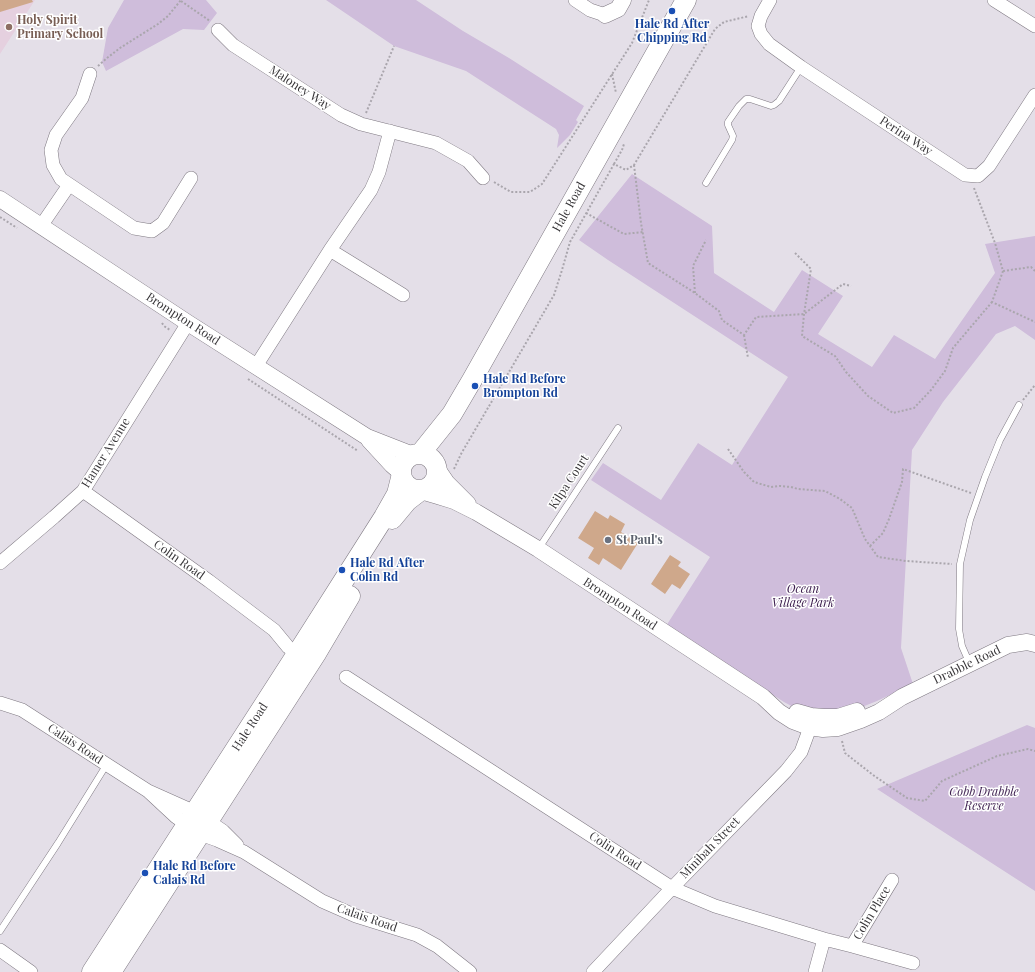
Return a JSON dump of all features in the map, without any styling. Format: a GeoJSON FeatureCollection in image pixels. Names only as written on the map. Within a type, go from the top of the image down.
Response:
{"type":"FeatureCollection","features":[{"type":"Feature","properties":{"kind":"main road","name":"Hale Road"},"geometry":{"type":"LineString","coordinates":[[416,454],[452,414],[480,367],[686,0]]}},
{"type":"Feature","properties":{"kind":"main road","name":"Hale Road"},"geometry":{"type":"LineString","coordinates":[[442,468],[439,455],[452,414]]}},
{"type":"Feature","properties":{"kind":"main road"},"geometry":{"type":"LineString","coordinates":[[416,454],[427,456],[442,468],[437,474],[436,480],[432,485],[427,489],[420,491],[408,488],[404,484],[401,475],[402,464],[407,458],[416,454]]}},
{"type":"Feature","properties":{"kind":"main road","name":"Hale Road"},"geometry":{"type":"LineString","coordinates":[[307,653],[384,518],[396,494],[401,475]]}},
{"type":"Feature","properties":{"kind":"main road","name":"Hale Road"},"geometry":{"type":"LineString","coordinates":[[92,972],[197,823],[307,653],[362,575],[394,517],[407,501],[420,491]]}},
{"type":"Feature","properties":{"kind":"main road","name":"Hale Road"},"geometry":{"type":"LineString","coordinates":[[111,972],[197,823]]}},
{"type":"Feature","properties":{"kind":"street"},"geometry":{"type":"LineString","coordinates":[[575,0],[590,10],[605,15],[618,9],[623,0]]}},
{"type":"Feature","properties":{"kind":"street","name":"Perina Way"},"geometry":{"type":"LineString","coordinates":[[770,0],[759,21],[759,30],[769,44],[801,67],[965,175],[978,176]]}},
{"type":"Feature","properties":{"kind":"street"},"geometry":{"type":"LineString","coordinates":[[994,0],[1035,26]]}},
{"type":"Feature","properties":{"kind":"street","name":"Maloney Way"},"geometry":{"type":"LineString","coordinates":[[218,30],[233,45],[341,115],[361,124],[436,143],[468,161],[483,178]]}},
{"type":"Feature","properties":{"kind":"street"},"geometry":{"type":"LineString","coordinates":[[90,74],[82,98],[56,135],[51,150],[53,165],[61,179],[134,228],[152,231],[163,223],[191,178]]}},
{"type":"Feature","properties":{"kind":"street"},"geometry":{"type":"LineString","coordinates":[[978,176],[989,166],[1035,95]]}},
{"type":"Feature","properties":{"kind":"street"},"geometry":{"type":"LineString","coordinates":[[256,366],[330,250],[371,190],[379,172],[390,131]]}},
{"type":"Feature","properties":{"kind":"street"},"geometry":{"type":"LineString","coordinates":[[40,226],[69,185]]}},
{"type":"Feature","properties":{"kind":"street","name":"Brompton Road"},"geometry":{"type":"LineString","coordinates":[[0,199],[188,323],[367,437],[416,454]]}},
{"type":"Feature","properties":{"kind":"street"},"geometry":{"type":"LineString","coordinates":[[330,250],[403,295]]}},
{"type":"Feature","properties":{"kind":"street","name":"Hamer Avenue"},"geometry":{"type":"LineString","coordinates":[[0,563],[83,492],[188,323]]}},
{"type":"Feature","properties":{"kind":"street","name":"Brompton Road"},"geometry":{"type":"LineString","coordinates":[[367,437],[401,475]]}},
{"type":"Feature","properties":{"kind":"street","name":"Brompton Road"},"geometry":{"type":"LineString","coordinates":[[442,468],[446,483],[476,512]]}},
{"type":"Feature","properties":{"kind":"street","name":"Brompton Road"},"geometry":{"type":"LineString","coordinates":[[420,491],[454,501],[476,512],[538,550],[763,697],[778,712],[792,721],[810,721]]}},
{"type":"Feature","properties":{"kind":"street","name":"Colin Road"},"geometry":{"type":"LineString","coordinates":[[83,492],[274,630],[288,647],[307,653]]}},
{"type":"Feature","properties":{"kind":"street","name":"Drabble Road"},"geometry":{"type":"LineString","coordinates":[[810,721],[823,729],[838,728],[879,712],[902,697],[1008,645],[1027,642],[1035,644]]}},
{"type":"Feature","properties":{"kind":"street","name":"Colin Road"},"geometry":{"type":"LineString","coordinates":[[346,677],[672,888],[715,906],[824,939],[913,963]]}},
{"type":"Feature","properties":{"kind":"street","name":"Drabble Road"},"geometry":{"type":"LineString","coordinates":[[810,721],[824,717],[838,717],[877,703],[902,697]]}},
{"type":"Feature","properties":{"kind":"street","name":"Calais Road"},"geometry":{"type":"LineString","coordinates":[[0,702],[22,710],[107,764],[148,791],[176,817],[223,831],[244,852],[322,901],[356,916],[417,935],[437,946],[470,972]]}},
{"type":"Feature","properties":{"kind":"street","name":"Minibah Street"},"geometry":{"type":"LineString","coordinates":[[593,972],[786,771],[801,752],[808,733],[810,721]]}},
{"type":"Feature","properties":{"kind":"street","name":"Colin Place"},"geometry":{"type":"LineString","coordinates":[[852,946],[892,880]]}},
{"type":"Feature","properties":{"kind":"street"},"geometry":{"type":"LineString","coordinates":[[815,972],[824,939]]}},
{"type":"Feature","properties":{"kind":"street"},"geometry":{"type":"LineString","coordinates":[[0,950],[31,972]]}},
{"type":"Feature","properties":{"kind":"lane"},"geometry":{"type":"LineString","coordinates":[[706,183],[732,140],[733,136],[728,122],[739,106],[746,99],[771,106],[774,105],[779,101],[801,67]]}},
{"type":"Feature","properties":{"kind":"lane"},"geometry":{"type":"LineString","coordinates":[[970,664],[962,646],[959,629],[960,564],[970,520],[979,495],[1000,440],[1019,405]]}},
{"type":"Feature","properties":{"kind":"lane","name":"Kilpa Court"},"geometry":{"type":"LineString","coordinates":[[538,550],[618,428]]}},
{"type":"Feature","properties":{"kind":"lane"},"geometry":{"type":"LineString","coordinates":[[0,931],[58,843],[107,764]]}},
{"type":"Feature","properties":{"kind":"path"},"geometry":{"type":"LineString","coordinates":[[90,74],[120,48],[168,16],[181,0],[218,30]]}},
{"type":"Feature","properties":{"kind":"path"},"geometry":{"type":"LineString","coordinates":[[483,178],[496,183],[511,192],[530,192],[542,184],[632,44],[649,0]]}},
{"type":"Feature","properties":{"kind":"path"},"geometry":{"type":"LineString","coordinates":[[442,468],[460,454],[554,295],[570,242],[614,164],[626,170],[634,166],[715,29],[724,22],[753,15]]}},
{"type":"Feature","properties":{"kind":"path"},"geometry":{"type":"LineString","coordinates":[[361,124],[394,46]]}},
{"type":"Feature","properties":{"kind":"path"},"geometry":{"type":"LineString","coordinates":[[612,74],[616,96]]}},
{"type":"Feature","properties":{"kind":"path"},"geometry":{"type":"LineString","coordinates":[[634,166],[648,263],[695,293],[719,311],[722,320],[744,335]]}},
{"type":"Feature","properties":{"kind":"path"},"geometry":{"type":"LineString","coordinates":[[795,253],[811,269],[802,336],[835,356],[846,372],[868,396],[893,413],[914,408],[931,390],[945,371],[953,348],[992,302],[1003,270],[995,243],[974,188],[978,176]]}},
{"type":"Feature","properties":{"kind":"path"},"geometry":{"type":"LineString","coordinates":[[586,213],[624,234],[643,232]]}},
{"type":"Feature","properties":{"kind":"path"},"geometry":{"type":"LineString","coordinates":[[695,293],[693,266],[706,240]]}},
{"type":"Feature","properties":{"kind":"path"},"geometry":{"type":"LineString","coordinates":[[1003,270],[1030,267],[1035,271]]}},
{"type":"Feature","properties":{"kind":"path"},"geometry":{"type":"LineString","coordinates":[[748,358],[744,335],[756,317],[804,314],[843,284],[850,286]]}},
{"type":"Feature","properties":{"kind":"path"},"geometry":{"type":"LineString","coordinates":[[992,302],[1035,322]]}},
{"type":"Feature","properties":{"kind":"path"},"geometry":{"type":"LineString","coordinates":[[1019,405],[1035,385]]}},
{"type":"Feature","properties":{"kind":"path"},"geometry":{"type":"LineString","coordinates":[[728,449],[744,472],[754,482],[771,487],[780,486],[825,491],[840,499],[852,508],[865,539],[878,557],[906,561],[960,564]]}},
{"type":"Feature","properties":{"kind":"path"},"geometry":{"type":"LineString","coordinates":[[870,546],[883,533],[902,482],[903,469],[979,495]]}},
{"type":"Feature","properties":{"kind":"path"},"geometry":{"type":"LineString","coordinates":[[838,728],[845,753],[873,775],[907,798],[925,801],[942,781],[997,756],[1028,749],[1035,751]]}},
{"type":"Feature","properties":{"kind":"shaded area","name":"Holy Spirit Primary School"},"geometry":{"type":"Polygon","coordinates":[[[0,0],[35,0],[0,54],[0,0]]]}},
{"type":"Feature","properties":{"kind":"green space"},"geometry":{"type":"Polygon","coordinates":[[[124,0],[206,0],[217,13],[204,30],[183,29],[106,71],[102,62],[108,28],[124,0]]]}},
{"type":"Feature","properties":{"kind":"green space"},"geometry":{"type":"Polygon","coordinates":[[[326,0],[416,0],[584,106],[576,120],[578,122],[570,135],[557,148],[559,135],[556,129],[466,71],[394,46],[326,0]]]}},
{"type":"Feature","properties":{"kind":"green space","name":"Ocean Village Park"},"geometry":{"type":"Polygon","coordinates":[[[632,174],[712,226],[714,273],[774,312],[802,270],[843,296],[818,334],[872,367],[894,335],[935,359],[995,273],[985,244],[1035,236],[1035,340],[1015,326],[996,334],[943,402],[912,450],[901,648],[913,684],[857,709],[838,713],[797,709],[666,626],[710,557],[591,480],[603,463],[661,500],[698,443],[732,465],[788,377],[579,240],[632,174]]]}},
{"type":"Feature","properties":{"kind":"green space","name":"Cobb Drabble Reserve"},"geometry":{"type":"Polygon","coordinates":[[[1027,725],[1035,728],[1035,891],[877,789],[1027,725]]]}},
{"type":"Feature","properties":{"kind":"building"},"geometry":{"type":"Polygon","coordinates":[[[0,0],[32,0],[33,2],[0,12],[0,0]]]}},
{"type":"Feature","properties":{"kind":"building","name":"St Paul's"},"geometry":{"type":"Polygon","coordinates":[[[595,511],[608,519],[610,515],[625,524],[621,532],[638,543],[621,570],[603,558],[599,565],[588,558],[594,548],[578,538],[595,511]]]}},
{"type":"Feature","properties":{"kind":"building"},"geometry":{"type":"Polygon","coordinates":[[[670,555],[681,562],[678,566],[690,574],[680,589],[672,584],[665,594],[651,584],[670,555]]]}},
{"type":"Feature","properties":{"kind":"place","name":"Hale Rd After Chipping Rd"},"geometry":{"type":"Point","coordinates":[672,11]}},
{"type":"Feature","properties":{"kind":"place","name":"Holy Spirit Primary School"},"geometry":{"type":"Point","coordinates":[9,27]}},
{"type":"Feature","properties":{"kind":"place","name":"Hale Rd Before Brompton Rd"},"geometry":{"type":"Point","coordinates":[475,386]}},
{"type":"Feature","properties":{"kind":"place","name":"St Paul's"},"geometry":{"type":"Point","coordinates":[608,540]}},
{"type":"Feature","properties":{"kind":"place","name":"Hale Rd After Colin Rd"},"geometry":{"type":"Point","coordinates":[342,570]}},
{"type":"Feature","properties":{"kind":"place","name":"Hale Rd Before Calais Rd"},"geometry":{"type":"Point","coordinates":[145,873]}}]}
